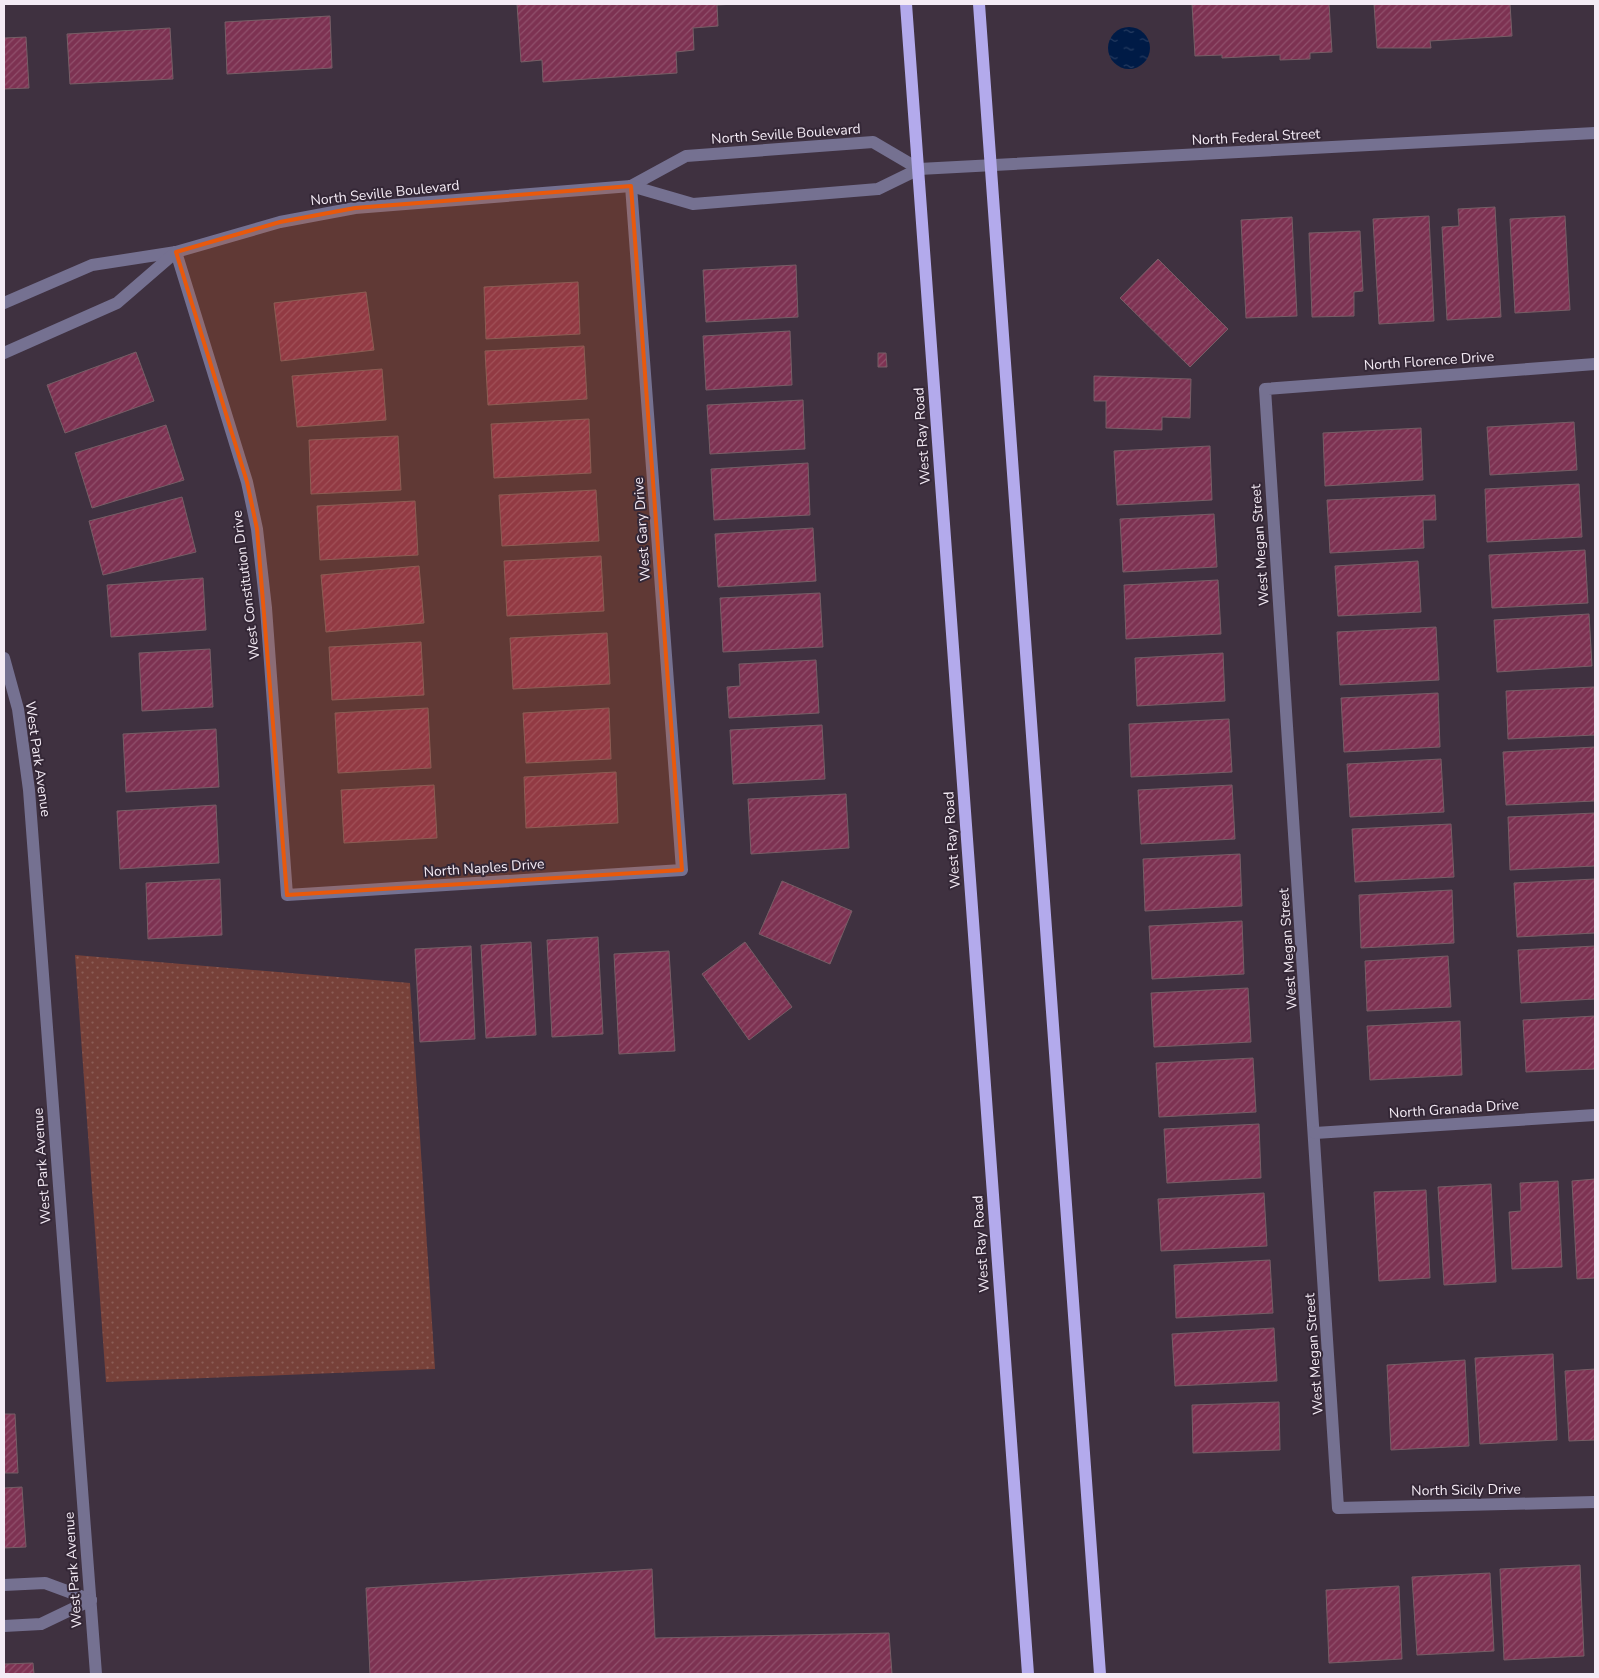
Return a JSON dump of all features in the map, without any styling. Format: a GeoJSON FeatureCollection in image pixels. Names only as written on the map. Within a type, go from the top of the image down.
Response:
{"type":"FeatureCollection","features":[{"type":"Feature","properties":{"kind":"main road","name":"West Ray Road"},"geometry":{"type":"LineString","coordinates":[[906,4],[1028,1674]]}},
{"type":"Feature","properties":{"kind":"main road"},"geometry":{"type":"LineString","coordinates":[[979,4],[1100,1674]]}},
{"type":"Feature","properties":{"kind":"street","name":"North Federal Street"},"geometry":{"type":"LineString","coordinates":[[919,169],[1595,133]]}},
{"type":"Feature","properties":{"kind":"street","name":"North Seville Boulevard"},"geometry":{"type":"LineString","coordinates":[[631,186],[686,156],[873,142],[919,169]]}},
{"type":"Feature","properties":{"kind":"street","name":"North Seville Boulevard"},"geometry":{"type":"LineString","coordinates":[[4,303],[92,265],[176,252],[280,222],[345,210],[631,186],[693,204],[878,189],[919,169]]}},
{"type":"Feature","properties":{"kind":"street","name":"West Gary Drive"},"geometry":{"type":"LineString","coordinates":[[631,186],[682,870]]}},
{"type":"Feature","properties":{"kind":"street","name":"North Seville Boulevard"},"geometry":{"type":"LineString","coordinates":[[4,353],[117,303],[176,252]]}},
{"type":"Feature","properties":{"kind":"street","name":"West Constitution Drive"},"geometry":{"type":"LineString","coordinates":[[176,252],[247,482],[257,529],[266,608],[287,895]]}},
{"type":"Feature","properties":{"kind":"street","name":"North Florence Drive"},"geometry":{"type":"LineString","coordinates":[[1265,389],[1595,364]]}},
{"type":"Feature","properties":{"kind":"street","name":"West Megan Street"},"geometry":{"type":"LineString","coordinates":[[1265,389],[1338,1508]]}},
{"type":"Feature","properties":{"kind":"street","name":"West Park Avenue"},"geometry":{"type":"LineString","coordinates":[[4,658],[18,709],[29,790],[96,1674]]}},
{"type":"Feature","properties":{"kind":"street","name":"North Naples Drive"},"geometry":{"type":"LineString","coordinates":[[287,895],[682,870]]}},
{"type":"Feature","properties":{"kind":"street","name":"North Granada Drive"},"geometry":{"type":"LineString","coordinates":[[1315,1133],[1595,1115]]}},
{"type":"Feature","properties":{"kind":"street","name":"North Sicily Drive"},"geometry":{"type":"LineString","coordinates":[[1338,1508],[1595,1502]]}},
{"type":"Feature","properties":{"kind":"street"},"geometry":{"type":"LineString","coordinates":[[4,1586],[44,1583],[91,1600]]}},
{"type":"Feature","properties":{"kind":"street"},"geometry":{"type":"LineString","coordinates":[[4,1626],[41,1624],[91,1600]]}},
{"type":"Feature","properties":{"kind":"highlighted area"},"geometry":{"type":"Polygon","coordinates":[[[631,186],[682,870],[287,895],[257,529],[247,482],[176,252],[280,222],[355,208],[631,186]]]}},
{"type":"Feature","properties":{"kind":"shaded area"},"geometry":{"type":"Polygon","coordinates":[[[75,955],[410,983],[435,1369],[106,1382],[75,955]]]}},
{"type":"Feature","properties":{"kind":"water"},"geometry":{"type":"Polygon","coordinates":[[[1129,27],[1144,33],[1150,48],[1144,63],[1129,69],[1114,63],[1108,48],[1114,33],[1129,27]]]}},
{"type":"Feature","properties":{"kind":"building"},"geometry":{"type":"Polygon","coordinates":[[[517,4],[735,4],[717,5],[718,26],[693,28],[694,50],[676,52],[677,73],[543,82],[542,60],[521,62],[517,4]]]}},
{"type":"Feature","properties":{"kind":"building"},"geometry":{"type":"Polygon","coordinates":[[[1192,4],[1329,4],[1332,52],[1310,53],[1310,59],[1280,60],[1280,55],[1222,58],[1222,55],[1195,56],[1192,4]]]}},
{"type":"Feature","properties":{"kind":"building"},"geometry":{"type":"Polygon","coordinates":[[[1374,4],[1510,4],[1512,36],[1430,41],[1431,48],[1377,48],[1374,4]]]}},
{"type":"Feature","properties":{"kind":"building"},"geometry":{"type":"Polygon","coordinates":[[[330,16],[332,68],[227,74],[225,22],[330,16]]]}},
{"type":"Feature","properties":{"kind":"building"},"geometry":{"type":"Polygon","coordinates":[[[170,28],[173,79],[70,84],[67,34],[170,28]]]}},
{"type":"Feature","properties":{"kind":"building"},"geometry":{"type":"Polygon","coordinates":[[[26,37],[29,88],[4,89],[4,38],[26,37]]]}},
{"type":"Feature","properties":{"kind":"building"},"geometry":{"type":"Polygon","coordinates":[[[1495,207],[1501,317],[1447,320],[1442,227],[1459,226],[1458,209],[1495,207]]]}},
{"type":"Feature","properties":{"kind":"building"},"geometry":{"type":"Polygon","coordinates":[[[1429,216],[1434,321],[1379,324],[1373,219],[1429,216]]]}},
{"type":"Feature","properties":{"kind":"building"},"geometry":{"type":"Polygon","coordinates":[[[1565,216],[1570,310],[1515,313],[1510,219],[1565,216]]]}},
{"type":"Feature","properties":{"kind":"building"},"geometry":{"type":"Polygon","coordinates":[[[1292,217],[1297,316],[1246,318],[1241,220],[1292,217]]]}},
{"type":"Feature","properties":{"kind":"building"},"geometry":{"type":"Polygon","coordinates":[[[1360,231],[1363,291],[1354,292],[1354,316],[1312,317],[1309,233],[1360,231]]]}},
{"type":"Feature","properties":{"kind":"building"},"geometry":{"type":"Polygon","coordinates":[[[1158,259],[1228,329],[1190,367],[1120,298],[1158,259]]]}},
{"type":"Feature","properties":{"kind":"building"},"geometry":{"type":"Polygon","coordinates":[[[796,265],[798,317],[706,322],[703,270],[796,265]]]}},
{"type":"Feature","properties":{"kind":"building"},"geometry":{"type":"Polygon","coordinates":[[[578,282],[580,334],[486,339],[484,287],[578,282]]]}},
{"type":"Feature","properties":{"kind":"building"},"geometry":{"type":"Polygon","coordinates":[[[366,292],[374,350],[281,361],[274,303],[366,292]]]}},
{"type":"Feature","properties":{"kind":"building"},"geometry":{"type":"Polygon","coordinates":[[[790,331],[792,385],[706,390],[703,336],[790,331]]]}},
{"type":"Feature","properties":{"kind":"building"},"geometry":{"type":"Polygon","coordinates":[[[584,346],[587,399],[488,405],[485,351],[584,346]]]}},
{"type":"Feature","properties":{"kind":"building"},"geometry":{"type":"Polygon","coordinates":[[[136,352],[154,401],[65,433],[47,385],[136,352]]]}},
{"type":"Feature","properties":{"kind":"building"},"geometry":{"type":"Polygon","coordinates":[[[878,353],[886,353],[887,367],[878,367],[878,353]]]}},
{"type":"Feature","properties":{"kind":"building"},"geometry":{"type":"Polygon","coordinates":[[[382,369],[386,420],[297,427],[292,376],[382,369]]]}},
{"type":"Feature","properties":{"kind":"building"},"geometry":{"type":"Polygon","coordinates":[[[1094,376],[1191,379],[1190,418],[1162,417],[1162,430],[1106,428],[1106,401],[1094,401],[1094,376]]]}},
{"type":"Feature","properties":{"kind":"building"},"geometry":{"type":"Polygon","coordinates":[[[803,400],[805,449],[710,454],[707,405],[803,400]]]}},
{"type":"Feature","properties":{"kind":"building"},"geometry":{"type":"Polygon","coordinates":[[[589,419],[591,473],[494,478],[491,424],[589,419]]]}},
{"type":"Feature","properties":{"kind":"building"},"geometry":{"type":"Polygon","coordinates":[[[1574,422],[1577,470],[1490,475],[1487,427],[1574,422]]]}},
{"type":"Feature","properties":{"kind":"building"},"geometry":{"type":"Polygon","coordinates":[[[166,425],[184,480],[92,508],[75,453],[166,425]]]}},
{"type":"Feature","properties":{"kind":"building"},"geometry":{"type":"Polygon","coordinates":[[[1421,428],[1423,480],[1325,486],[1323,433],[1421,428]]]}},
{"type":"Feature","properties":{"kind":"building"},"geometry":{"type":"Polygon","coordinates":[[[398,436],[401,490],[311,494],[309,440],[398,436]]]}},
{"type":"Feature","properties":{"kind":"building"},"geometry":{"type":"Polygon","coordinates":[[[1210,446],[1212,500],[1117,505],[1114,451],[1210,446]]]}},
{"type":"Feature","properties":{"kind":"building"},"geometry":{"type":"Polygon","coordinates":[[[808,463],[810,515],[714,520],[711,469],[808,463]]]}},
{"type":"Feature","properties":{"kind":"building"},"geometry":{"type":"Polygon","coordinates":[[[1579,484],[1582,537],[1487,542],[1485,489],[1579,484]]]}},
{"type":"Feature","properties":{"kind":"building"},"geometry":{"type":"Polygon","coordinates":[[[596,490],[599,541],[502,546],[499,495],[596,490]]]}},
{"type":"Feature","properties":{"kind":"building"},"geometry":{"type":"Polygon","coordinates":[[[1435,495],[1436,520],[1423,520],[1424,548],[1330,553],[1327,500],[1435,495]]]}},
{"type":"Feature","properties":{"kind":"building"},"geometry":{"type":"Polygon","coordinates":[[[182,497],[196,552],[103,575],[89,521],[182,497]]]}},
{"type":"Feature","properties":{"kind":"building"},"geometry":{"type":"Polygon","coordinates":[[[415,501],[418,555],[320,560],[317,506],[415,501]]]}},
{"type":"Feature","properties":{"kind":"building"},"geometry":{"type":"Polygon","coordinates":[[[1214,514],[1217,567],[1123,572],[1120,519],[1214,514]]]}},
{"type":"Feature","properties":{"kind":"building"},"geometry":{"type":"Polygon","coordinates":[[[813,528],[816,581],[718,587],[715,534],[813,528]]]}},
{"type":"Feature","properties":{"kind":"building"},"geometry":{"type":"Polygon","coordinates":[[[1585,550],[1588,603],[1492,608],[1489,555],[1585,550]]]}},
{"type":"Feature","properties":{"kind":"building"},"geometry":{"type":"Polygon","coordinates":[[[601,556],[604,611],[507,616],[504,561],[601,556]]]}},
{"type":"Feature","properties":{"kind":"building"},"geometry":{"type":"Polygon","coordinates":[[[1418,561],[1421,612],[1338,616],[1335,566],[1418,561]]]}},
{"type":"Feature","properties":{"kind":"building"},"geometry":{"type":"Polygon","coordinates":[[[419,566],[424,623],[326,632],[321,575],[419,566]]]}},
{"type":"Feature","properties":{"kind":"building"},"geometry":{"type":"Polygon","coordinates":[[[203,578],[206,630],[111,637],[107,585],[203,578]]]}},
{"type":"Feature","properties":{"kind":"building"},"geometry":{"type":"Polygon","coordinates":[[[1218,580],[1221,634],[1126,639],[1124,585],[1218,580]]]}},
{"type":"Feature","properties":{"kind":"building"},"geometry":{"type":"Polygon","coordinates":[[[820,593],[823,647],[723,652],[720,598],[820,593]]]}},
{"type":"Feature","properties":{"kind":"building"},"geometry":{"type":"Polygon","coordinates":[[[1589,614],[1592,666],[1497,672],[1494,620],[1589,614]]]}},
{"type":"Feature","properties":{"kind":"building"},"geometry":{"type":"Polygon","coordinates":[[[1436,627],[1439,680],[1340,685],[1337,632],[1436,627]]]}},
{"type":"Feature","properties":{"kind":"building"},"geometry":{"type":"Polygon","coordinates":[[[607,633],[610,684],[513,689],[510,638],[607,633]]]}},
{"type":"Feature","properties":{"kind":"building"},"geometry":{"type":"Polygon","coordinates":[[[421,642],[424,695],[332,700],[329,647],[421,642]]]}},
{"type":"Feature","properties":{"kind":"building"},"geometry":{"type":"Polygon","coordinates":[[[210,649],[213,707],[142,711],[139,653],[210,649]]]}},
{"type":"Feature","properties":{"kind":"building"},"geometry":{"type":"Polygon","coordinates":[[[1223,653],[1225,701],[1137,706],[1135,658],[1223,653]]]}},
{"type":"Feature","properties":{"kind":"building"},"geometry":{"type":"Polygon","coordinates":[[[816,660],[819,713],[729,718],[727,687],[740,686],[739,664],[816,660]]]}},
{"type":"Feature","properties":{"kind":"building"},"geometry":{"type":"Polygon","coordinates":[[[1594,687],[1595,735],[1508,739],[1506,691],[1594,687]]]}},
{"type":"Feature","properties":{"kind":"building"},"geometry":{"type":"Polygon","coordinates":[[[1438,693],[1440,747],[1344,752],[1341,698],[1438,693]]]}},
{"type":"Feature","properties":{"kind":"building"},"geometry":{"type":"Polygon","coordinates":[[[428,708],[431,768],[338,773],[335,713],[428,708]]]}},
{"type":"Feature","properties":{"kind":"building"},"geometry":{"type":"Polygon","coordinates":[[[609,708],[611,759],[526,763],[523,713],[609,708]]]}},
{"type":"Feature","properties":{"kind":"building"},"geometry":{"type":"Polygon","coordinates":[[[1229,719],[1232,772],[1131,777],[1129,724],[1229,719]]]}},
{"type":"Feature","properties":{"kind":"building"},"geometry":{"type":"Polygon","coordinates":[[[822,725],[825,779],[733,784],[730,730],[822,725]]]}},
{"type":"Feature","properties":{"kind":"building"},"geometry":{"type":"Polygon","coordinates":[[[216,729],[219,787],[126,792],[123,734],[216,729]]]}},
{"type":"Feature","properties":{"kind":"building"},"geometry":{"type":"Polygon","coordinates":[[[1595,747],[1595,801],[1506,805],[1503,752],[1595,747]]]}},
{"type":"Feature","properties":{"kind":"building"},"geometry":{"type":"Polygon","coordinates":[[[1441,759],[1444,812],[1350,817],[1347,764],[1441,759]]]}},
{"type":"Feature","properties":{"kind":"building"},"geometry":{"type":"Polygon","coordinates":[[[616,772],[618,823],[526,828],[524,777],[616,772]]]}},
{"type":"Feature","properties":{"kind":"building"},"geometry":{"type":"Polygon","coordinates":[[[434,785],[437,838],[344,843],[341,790],[434,785]]]}},
{"type":"Feature","properties":{"kind":"building"},"geometry":{"type":"Polygon","coordinates":[[[1232,785],[1235,839],[1141,844],[1138,790],[1232,785]]]}},
{"type":"Feature","properties":{"kind":"building"},"geometry":{"type":"Polygon","coordinates":[[[846,794],[849,848],[751,854],[748,799],[846,794]]]}},
{"type":"Feature","properties":{"kind":"building"},"geometry":{"type":"Polygon","coordinates":[[[216,805],[219,863],[120,869],[117,811],[216,805]]]}},
{"type":"Feature","properties":{"kind":"building"},"geometry":{"type":"Polygon","coordinates":[[[1595,813],[1595,866],[1510,870],[1508,817],[1595,813]]]}},
{"type":"Feature","properties":{"kind":"building"},"geometry":{"type":"Polygon","coordinates":[[[1451,824],[1454,877],[1355,882],[1352,829],[1451,824]]]}},
{"type":"Feature","properties":{"kind":"building"},"geometry":{"type":"Polygon","coordinates":[[[1240,854],[1242,906],[1145,911],[1143,859],[1240,854]]]}},
{"type":"Feature","properties":{"kind":"building"},"geometry":{"type":"Polygon","coordinates":[[[220,879],[222,935],[148,939],[146,883],[220,879]]]}},
{"type":"Feature","properties":{"kind":"building"},"geometry":{"type":"Polygon","coordinates":[[[1595,879],[1595,933],[1517,937],[1514,883],[1595,879]]]}},
{"type":"Feature","properties":{"kind":"building"},"geometry":{"type":"Polygon","coordinates":[[[782,881],[852,911],[830,964],[759,934],[782,881]]]}},
{"type":"Feature","properties":{"kind":"building"},"geometry":{"type":"Polygon","coordinates":[[[1452,890],[1454,943],[1361,948],[1359,895],[1452,890]]]}},
{"type":"Feature","properties":{"kind":"building"},"geometry":{"type":"Polygon","coordinates":[[[1242,921],[1244,974],[1152,979],[1149,926],[1242,921]]]}},
{"type":"Feature","properties":{"kind":"building"},"geometry":{"type":"Polygon","coordinates":[[[598,937],[603,1034],[552,1037],[547,940],[598,937]]]}},
{"type":"Feature","properties":{"kind":"building"},"geometry":{"type":"Polygon","coordinates":[[[531,942],[536,1035],[486,1038],[481,945],[531,942]]]}},
{"type":"Feature","properties":{"kind":"building"},"geometry":{"type":"Polygon","coordinates":[[[745,942],[792,1007],[749,1040],[702,974],[745,942]]]}},
{"type":"Feature","properties":{"kind":"building"},"geometry":{"type":"Polygon","coordinates":[[[471,946],[475,1039],[420,1042],[415,949],[471,946]]]}},
{"type":"Feature","properties":{"kind":"building"},"geometry":{"type":"Polygon","coordinates":[[[1595,946],[1595,999],[1521,1003],[1518,950],[1595,946]]]}},
{"type":"Feature","properties":{"kind":"building"},"geometry":{"type":"Polygon","coordinates":[[[669,951],[675,1051],[619,1054],[614,954],[669,951]]]}},
{"type":"Feature","properties":{"kind":"building"},"geometry":{"type":"Polygon","coordinates":[[[1448,956],[1451,1007],[1367,1011],[1365,961],[1448,956]]]}},
{"type":"Feature","properties":{"kind":"building"},"geometry":{"type":"Polygon","coordinates":[[[1248,988],[1251,1042],[1154,1047],[1151,993],[1248,988]]]}},
{"type":"Feature","properties":{"kind":"building"},"geometry":{"type":"Polygon","coordinates":[[[1595,1016],[1595,1069],[1526,1072],[1523,1020],[1595,1016]]]}},
{"type":"Feature","properties":{"kind":"building"},"geometry":{"type":"Polygon","coordinates":[[[1460,1021],[1462,1075],[1370,1080],[1367,1026],[1460,1021]]]}},
{"type":"Feature","properties":{"kind":"building"},"geometry":{"type":"Polygon","coordinates":[[[1253,1058],[1256,1112],[1159,1117],[1156,1063],[1253,1058]]]}},
{"type":"Feature","properties":{"kind":"building"},"geometry":{"type":"Polygon","coordinates":[[[1259,1124],[1261,1178],[1167,1183],[1164,1129],[1259,1124]]]}},
{"type":"Feature","properties":{"kind":"building"},"geometry":{"type":"Polygon","coordinates":[[[1595,1179],[1595,1278],[1577,1279],[1572,1181],[1595,1179]]]}},
{"type":"Feature","properties":{"kind":"building"},"geometry":{"type":"Polygon","coordinates":[[[1558,1181],[1562,1267],[1512,1269],[1509,1212],[1521,1211],[1520,1183],[1558,1181]]]}},
{"type":"Feature","properties":{"kind":"building"},"geometry":{"type":"Polygon","coordinates":[[[1491,1184],[1496,1282],[1444,1285],[1438,1187],[1491,1184]]]}},
{"type":"Feature","properties":{"kind":"building"},"geometry":{"type":"Polygon","coordinates":[[[1426,1190],[1430,1278],[1379,1281],[1374,1192],[1426,1190]]]}},
{"type":"Feature","properties":{"kind":"building"},"geometry":{"type":"Polygon","coordinates":[[[1264,1193],[1267,1246],[1161,1251],[1158,1199],[1264,1193]]]}},
{"type":"Feature","properties":{"kind":"building"},"geometry":{"type":"Polygon","coordinates":[[[1270,1260],[1273,1313],[1176,1318],[1174,1265],[1270,1260]]]}},
{"type":"Feature","properties":{"kind":"building"},"geometry":{"type":"Polygon","coordinates":[[[1274,1328],[1277,1381],[1175,1386],[1172,1334],[1274,1328]]]}},
{"type":"Feature","properties":{"kind":"building"},"geometry":{"type":"Polygon","coordinates":[[[1553,1354],[1557,1440],[1480,1444],[1475,1358],[1553,1354]]]}},
{"type":"Feature","properties":{"kind":"building"},"geometry":{"type":"Polygon","coordinates":[[[1465,1360],[1469,1446],[1391,1450],[1387,1365],[1465,1360]]]}},
{"type":"Feature","properties":{"kind":"building"},"geometry":{"type":"Polygon","coordinates":[[[1595,1369],[1595,1440],[1569,1441],[1565,1371],[1595,1369]]]}},
{"type":"Feature","properties":{"kind":"building"},"geometry":{"type":"Polygon","coordinates":[[[1279,1402],[1280,1450],[1193,1453],[1192,1405],[1279,1402]]]}},
{"type":"Feature","properties":{"kind":"building"},"geometry":{"type":"Polygon","coordinates":[[[4,1414],[15,1414],[18,1473],[4,1473],[4,1414]]]}},
{"type":"Feature","properties":{"kind":"building"},"geometry":{"type":"Polygon","coordinates":[[[22,1487],[26,1547],[4,1548],[4,1488],[22,1487]]]}},
{"type":"Feature","properties":{"kind":"building"},"geometry":{"type":"Polygon","coordinates":[[[1580,1565],[1584,1656],[1504,1660],[1500,1569],[1580,1565]]]}},
{"type":"Feature","properties":{"kind":"building"},"geometry":{"type":"Polygon","coordinates":[[[652,1569],[655,1638],[889,1633],[892,1674],[370,1674],[366,1588],[652,1569]]]}},
{"type":"Feature","properties":{"kind":"building"},"geometry":{"type":"Polygon","coordinates":[[[1490,1573],[1494,1651],[1417,1655],[1412,1577],[1490,1573]]]}},
{"type":"Feature","properties":{"kind":"building"},"geometry":{"type":"Polygon","coordinates":[[[1399,1586],[1402,1659],[1329,1663],[1326,1590],[1399,1586]]]}},
{"type":"Feature","properties":{"kind":"building"},"geometry":{"type":"Polygon","coordinates":[[[33,1663],[34,1674],[4,1674],[4,1664],[33,1663]]]}}]}
